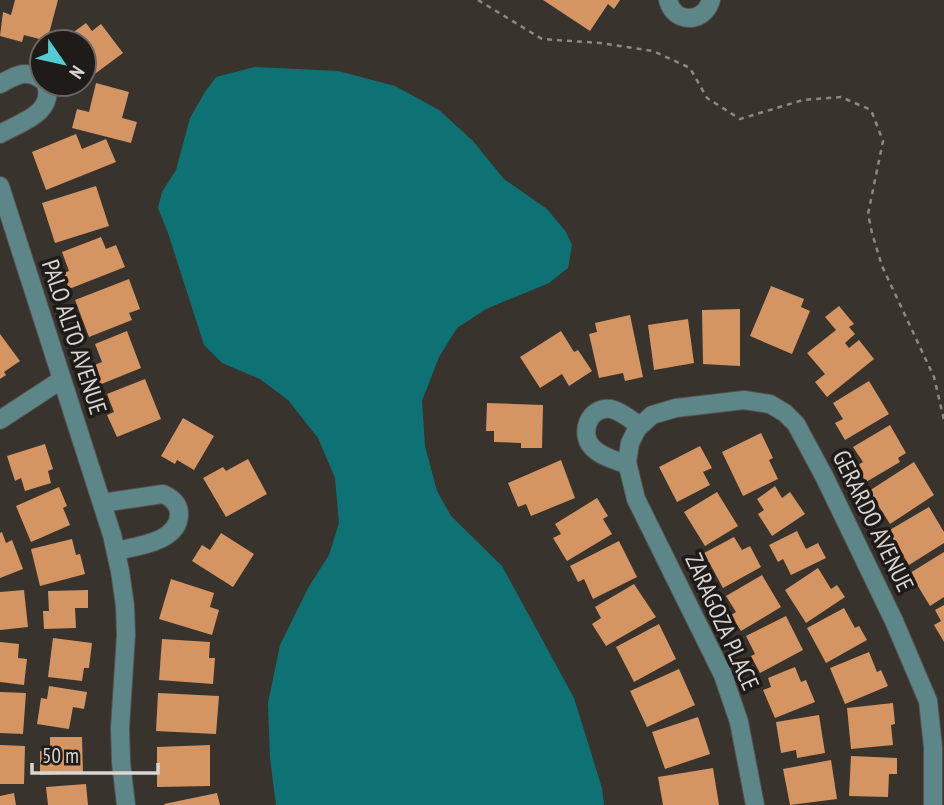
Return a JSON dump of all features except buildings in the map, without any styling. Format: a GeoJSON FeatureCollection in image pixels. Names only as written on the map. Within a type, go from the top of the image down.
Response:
{"type":"FeatureCollection","features":[{"type":"Feature","properties":{"kind":"street"},"geometry":{"type":"LineString","coordinates":[[668,0],[673,12],[686,19],[701,16],[711,0]]}},
{"type":"Feature","properties":{"kind":"street"},"geometry":{"type":"LineString","coordinates":[[0,84],[20,74],[28,73]]}},
{"type":"Feature","properties":{"kind":"street"},"geometry":{"type":"LineString","coordinates":[[0,134],[42,111],[47,98]]}},
{"type":"Feature","properties":{"kind":"street","name":"PALO ALTO AVENUE"},"geometry":{"type":"LineString","coordinates":[[0,186],[3,206],[116,551],[125,606],[126,635],[120,728],[126,805]]}},
{"type":"Feature","properties":{"kind":"street"},"geometry":{"type":"LineString","coordinates":[[0,419],[61,380]]}},
{"type":"Feature","properties":{"kind":"street","name":"GERARDO AVENUE"},"geometry":{"type":"LineString","coordinates":[[640,426],[659,412],[744,400],[770,404],[793,420],[830,488],[925,688],[931,726],[933,805]]}},
{"type":"Feature","properties":{"kind":"street"},"geometry":{"type":"LineString","coordinates":[[627,465],[593,448],[585,435],[589,421],[598,411],[611,409],[640,426]]}},
{"type":"Feature","properties":{"kind":"street","name":"ZARAGOZA PLACE"},"geometry":{"type":"LineString","coordinates":[[640,426],[630,443],[627,465],[636,499],[723,675],[739,722],[755,805]]}},
{"type":"Feature","properties":{"kind":"street"},"geometry":{"type":"LineString","coordinates":[[102,503],[163,494],[172,499],[179,508],[178,523],[169,534],[116,551]]}},
{"type":"Feature","properties":{"kind":"path"},"geometry":{"type":"LineString","coordinates":[[478,0],[542,39],[600,43],[653,51],[678,62],[690,68],[707,98],[740,119],[803,100],[841,97],[871,110],[883,141],[869,214],[872,233],[882,266],[933,377],[944,420]]}},
{"type":"Feature","properties":{"kind":"water"},"geometry":{"type":"Polygon","coordinates":[[[255,67],[338,71],[395,86],[439,110],[473,141],[504,179],[547,209],[566,232],[572,245],[568,268],[549,283],[486,309],[457,328],[439,357],[422,401],[425,446],[437,491],[451,516],[502,566],[574,698],[602,788],[604,805],[276,805],[270,758],[268,703],[280,645],[308,588],[329,555],[339,523],[335,478],[318,438],[288,400],[260,379],[222,363],[204,345],[158,208],[162,192],[176,170],[190,118],[205,92],[216,77],[255,67]]]}}]}
